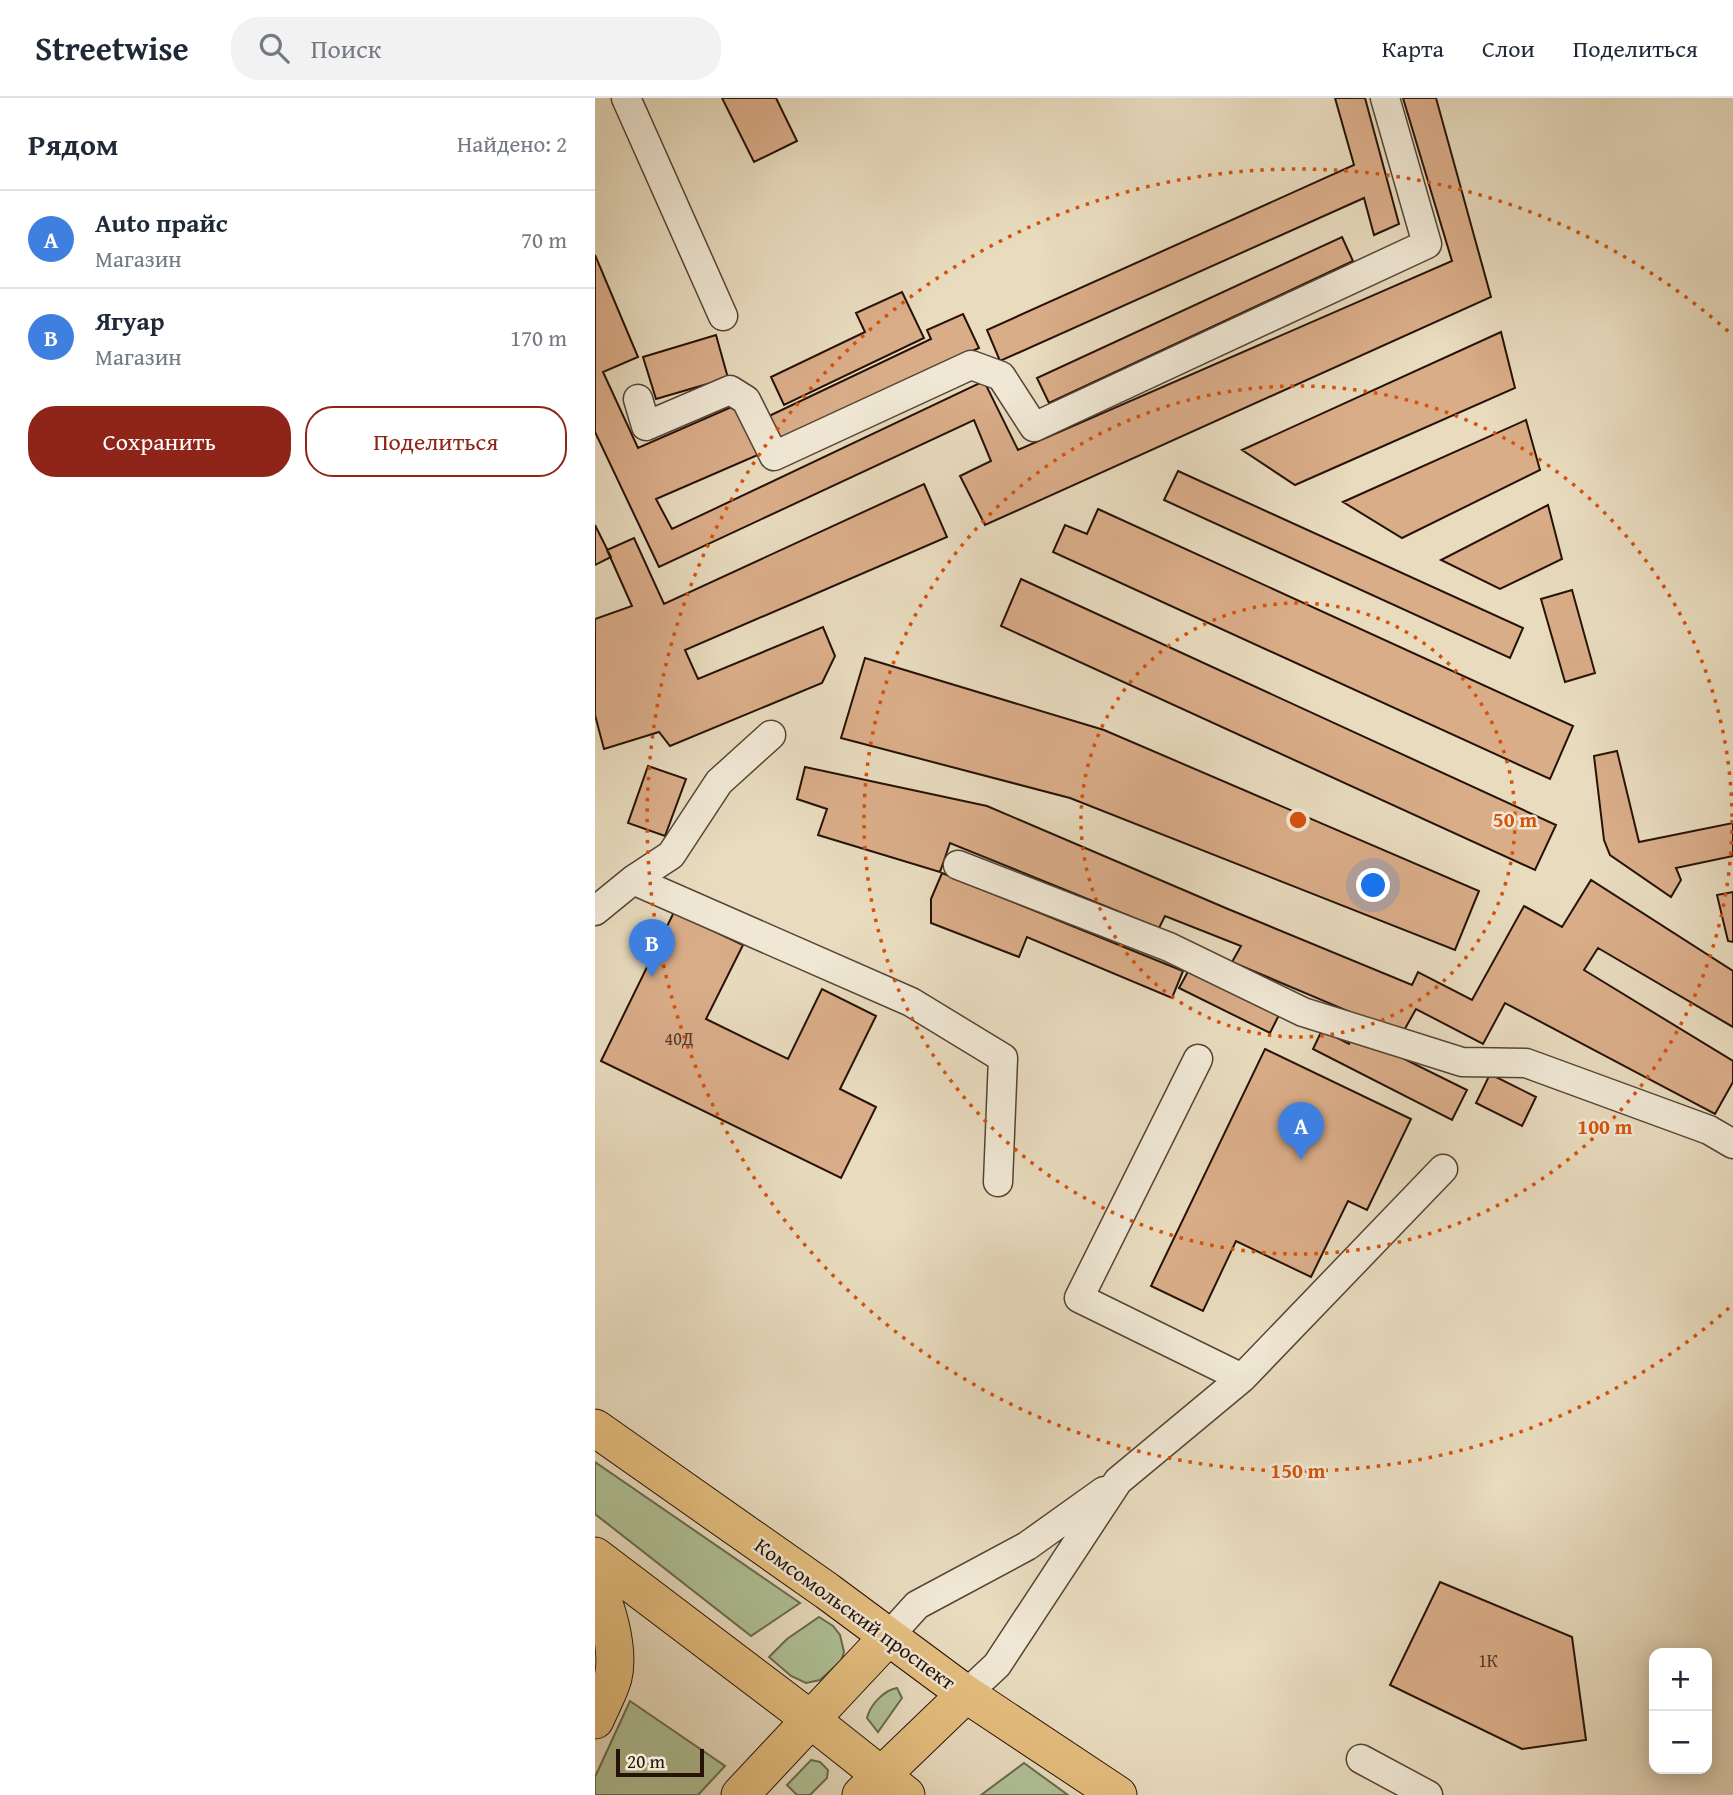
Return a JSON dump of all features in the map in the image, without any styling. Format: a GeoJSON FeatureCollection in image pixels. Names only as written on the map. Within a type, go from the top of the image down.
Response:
{"type":"FeatureCollection","features":[{"type":"Feature","properties":{"kind":"main road","name":"Комсомольский проспект"},"geometry":{"type":"LineString","coordinates":[[595,1429],[827,1591],[966,1694],[1118,1795]]}},
{"type":"Feature","properties":{"kind":"main road"},"geometry":{"type":"LineString","coordinates":[[595,1556],[810,1719],[883,1788],[966,1694]]}},
{"type":"Feature","properties":{"kind":"main road"},"geometry":{"type":"LineString","coordinates":[[595,1579],[608,1610],[613,1642],[613,1676],[595,1720]]}},
{"type":"Feature","properties":{"kind":"main road"},"geometry":{"type":"LineString","coordinates":[[740,1795],[888,1637]]}},
{"type":"Feature","properties":{"kind":"lane"},"geometry":{"type":"LineString","coordinates":[[626,98],[723,316]]}},
{"type":"Feature","properties":{"kind":"lane"},"geometry":{"type":"LineString","coordinates":[[638,399],[646,426],[730,390],[745,400],[774,456],[971,365],[1001,376],[1034,426],[1427,244],[1385,98]]}},
{"type":"Feature","properties":{"kind":"lane"},"geometry":{"type":"LineString","coordinates":[[595,911],[633,880],[671,855],[719,782],[772,735]]}},
{"type":"Feature","properties":{"kind":"lane"},"geometry":{"type":"LineString","coordinates":[[958,865],[1169,947],[1303,1012],[1462,1062],[1526,1063],[1709,1130],[1733,1144]]}},
{"type":"Feature","properties":{"kind":"lane"},"geometry":{"type":"LineString","coordinates":[[633,880],[911,1002],[1003,1058],[998,1182]]}},
{"type":"Feature","properties":{"kind":"lane"},"geometry":{"type":"LineString","coordinates":[[1198,1059],[1079,1298],[1242,1378]]}},
{"type":"Feature","properties":{"kind":"lane"},"geometry":{"type":"LineString","coordinates":[[888,1637],[917,1605],[1027,1546],[1118,1481],[1242,1378],[1443,1169]]}},
{"type":"Feature","properties":{"kind":"lane"},"geometry":{"type":"LineString","coordinates":[[966,1694],[997,1665],[1118,1481]]}},
{"type":"Feature","properties":{"kind":"lane"},"geometry":{"type":"LineString","coordinates":[[1361,1759],[1428,1795]]}},
{"type":"Feature","properties":{"kind":"green space"},"geometry":{"type":"Polygon","coordinates":[[[595,1462],[800,1603],[751,1636],[595,1514],[595,1462]]]}},
{"type":"Feature","properties":{"kind":"green space"},"geometry":{"type":"Polygon","coordinates":[[[819,1617],[833,1626],[840,1635],[844,1652],[841,1661],[820,1680],[806,1683],[791,1676],[769,1657],[787,1639],[819,1617]]]}},
{"type":"Feature","properties":{"kind":"green space"},"geometry":{"type":"Polygon","coordinates":[[[897,1688],[902,1698],[878,1732],[867,1718],[869,1713],[874,1703],[897,1688]]]}},
{"type":"Feature","properties":{"kind":"green space"},"geometry":{"type":"Polygon","coordinates":[[[630,1701],[725,1766],[698,1795],[595,1795],[595,1777],[630,1701]]]}},
{"type":"Feature","properties":{"kind":"green space"},"geometry":{"type":"Polygon","coordinates":[[[811,1760],[820,1762],[828,1770],[827,1778],[810,1795],[797,1795],[787,1785],[811,1760]]]}},
{"type":"Feature","properties":{"kind":"green space"},"geometry":{"type":"Polygon","coordinates":[[[1024,1763],[1068,1795],[981,1795],[1024,1763]]]}},
{"type":"Feature","properties":{"kind":"building"},"geometry":{"type":"Polygon","coordinates":[[[722,98],[776,98],[797,141],[754,162],[722,98]]]}},
{"type":"Feature","properties":{"kind":"building"},"geometry":{"type":"Polygon","coordinates":[[[1335,98],[1365,98],[1399,224],[1374,235],[1364,198],[1000,361],[987,330],[1354,165],[1335,98]]]}},
{"type":"Feature","properties":{"kind":"building"},"geometry":{"type":"Polygon","coordinates":[[[1403,98],[1436,98],[1491,297],[985,525],[960,476],[991,461],[974,420],[659,567],[595,432],[595,255],[638,357],[603,372],[638,448],[736,405],[760,454],[656,499],[672,529],[984,381],[1018,450],[1452,261],[1403,98]]]}},
{"type":"Feature","properties":{"kind":"building"},"geometry":{"type":"Polygon","coordinates":[[[1342,237],[1353,261],[1049,403],[1037,378],[1342,237]]]}},
{"type":"Feature","properties":{"kind":"building"},"geometry":{"type":"Polygon","coordinates":[[[902,292],[924,338],[784,405],[771,377],[865,332],[856,313],[902,292]]]}},
{"type":"Feature","properties":{"kind":"building"},"geometry":{"type":"Polygon","coordinates":[[[963,314],[979,348],[782,441],[769,416],[931,339],[927,330],[963,314]]]}},
{"type":"Feature","properties":{"kind":"building"},"geometry":{"type":"Polygon","coordinates":[[[1501,332],[1515,388],[1295,485],[1242,450],[1501,332]]]}},
{"type":"Feature","properties":{"kind":"building"},"geometry":{"type":"Polygon","coordinates":[[[716,335],[728,378],[656,399],[643,357],[716,335]]]}},
{"type":"Feature","properties":{"kind":"building"},"geometry":{"type":"Polygon","coordinates":[[[1526,420],[1540,470],[1402,538],[1343,502],[1526,420]]]}},
{"type":"Feature","properties":{"kind":"building"},"geometry":{"type":"Polygon","coordinates":[[[1178,471],[1523,628],[1510,658],[1164,500],[1178,471]]]}},
{"type":"Feature","properties":{"kind":"building"},"geometry":{"type":"Polygon","coordinates":[[[924,484],[947,537],[685,650],[698,679],[823,627],[835,656],[822,683],[670,746],[659,732],[604,749],[595,715],[595,619],[632,606],[607,550],[634,538],[664,604],[924,484]]]}},
{"type":"Feature","properties":{"kind":"building"},"geometry":{"type":"Polygon","coordinates":[[[1548,505],[1562,559],[1500,589],[1441,560],[1548,505]]]}},
{"type":"Feature","properties":{"kind":"building"},"geometry":{"type":"Polygon","coordinates":[[[1098,509],[1573,726],[1550,779],[1053,552],[1065,525],[1087,534],[1098,509]]]}},
{"type":"Feature","properties":{"kind":"building"},"geometry":{"type":"Polygon","coordinates":[[[595,525],[611,557],[595,565],[595,525]]]}},
{"type":"Feature","properties":{"kind":"building"},"geometry":{"type":"Polygon","coordinates":[[[1021,579],[1556,825],[1535,870],[1001,626],[1021,579]]]}},
{"type":"Feature","properties":{"kind":"building"},"geometry":{"type":"Polygon","coordinates":[[[1572,590],[1595,673],[1565,682],[1541,599],[1572,590]]]}},
{"type":"Feature","properties":{"kind":"building"},"geometry":{"type":"Polygon","coordinates":[[[865,658],[1104,730],[1479,891],[1455,950],[1070,798],[841,738],[865,658]]]}},
{"type":"Feature","properties":{"kind":"building"},"geometry":{"type":"Polygon","coordinates":[[[1617,751],[1639,842],[1733,823],[1733,856],[1676,868],[1681,880],[1671,897],[1610,855],[1604,840],[1594,756],[1617,751]]]}},
{"type":"Feature","properties":{"kind":"building"},"geometry":{"type":"Polygon","coordinates":[[[648,766],[686,779],[665,836],[628,823],[648,766]]]}},
{"type":"Feature","properties":{"kind":"building"},"geometry":{"type":"Polygon","coordinates":[[[805,767],[987,806],[1412,985],[1418,972],[1472,1000],[1524,906],[1562,927],[1591,880],[1733,971],[1733,1027],[1598,948],[1584,970],[1733,1061],[1733,1082],[1715,1114],[1505,1003],[1483,1044],[1416,1009],[1402,1034],[1232,962],[1241,946],[1165,916],[1159,928],[950,843],[940,872],[818,835],[827,809],[797,799],[805,767]]]}},
{"type":"Feature","properties":{"kind":"building"},"geometry":{"type":"Polygon","coordinates":[[[942,873],[1183,971],[1172,998],[1027,937],[1019,957],[931,923],[931,899],[942,873]]]}},
{"type":"Feature","properties":{"kind":"building"},"geometry":{"type":"Polygon","coordinates":[[[1733,892],[1733,942],[1728,941],[1717,895],[1733,892]]]}},
{"type":"Feature","properties":{"kind":"building"},"geometry":{"type":"Polygon","coordinates":[[[674,912],[743,945],[706,1019],[788,1059],[822,989],[876,1016],[840,1089],[876,1107],[841,1178],[601,1061],[674,912]]]}},
{"type":"Feature","properties":{"kind":"building"},"geometry":{"type":"Polygon","coordinates":[[[1191,966],[1281,1011],[1270,1033],[1179,988],[1191,966]]]}},
{"type":"Feature","properties":{"kind":"building"},"geometry":{"type":"Polygon","coordinates":[[[1322,1030],[1349,1044],[1354,1034],[1467,1090],[1452,1120],[1313,1049],[1322,1030]]]}},
{"type":"Feature","properties":{"kind":"building"},"geometry":{"type":"Polygon","coordinates":[[[1265,1049],[1411,1119],[1367,1210],[1348,1201],[1311,1277],[1236,1241],[1203,1311],[1151,1286],[1265,1049]]]}},
{"type":"Feature","properties":{"kind":"building"},"geometry":{"type":"Polygon","coordinates":[[[1490,1074],[1536,1097],[1522,1126],[1476,1103],[1490,1074]]]}},
{"type":"Feature","properties":{"kind":"building"},"geometry":{"type":"Polygon","coordinates":[[[1440,1582],[1572,1637],[1586,1740],[1522,1749],[1390,1685],[1440,1582]]]}},
{"type":"Feature","properties":{"kind":"place","name":"Ягуар"},"geometry":{"type":"Point","coordinates":[652,977]}},
{"type":"Feature","properties":{"kind":"place","name":"Auto прайс"},"geometry":{"type":"Point","coordinates":[1301,1160]}}]}
